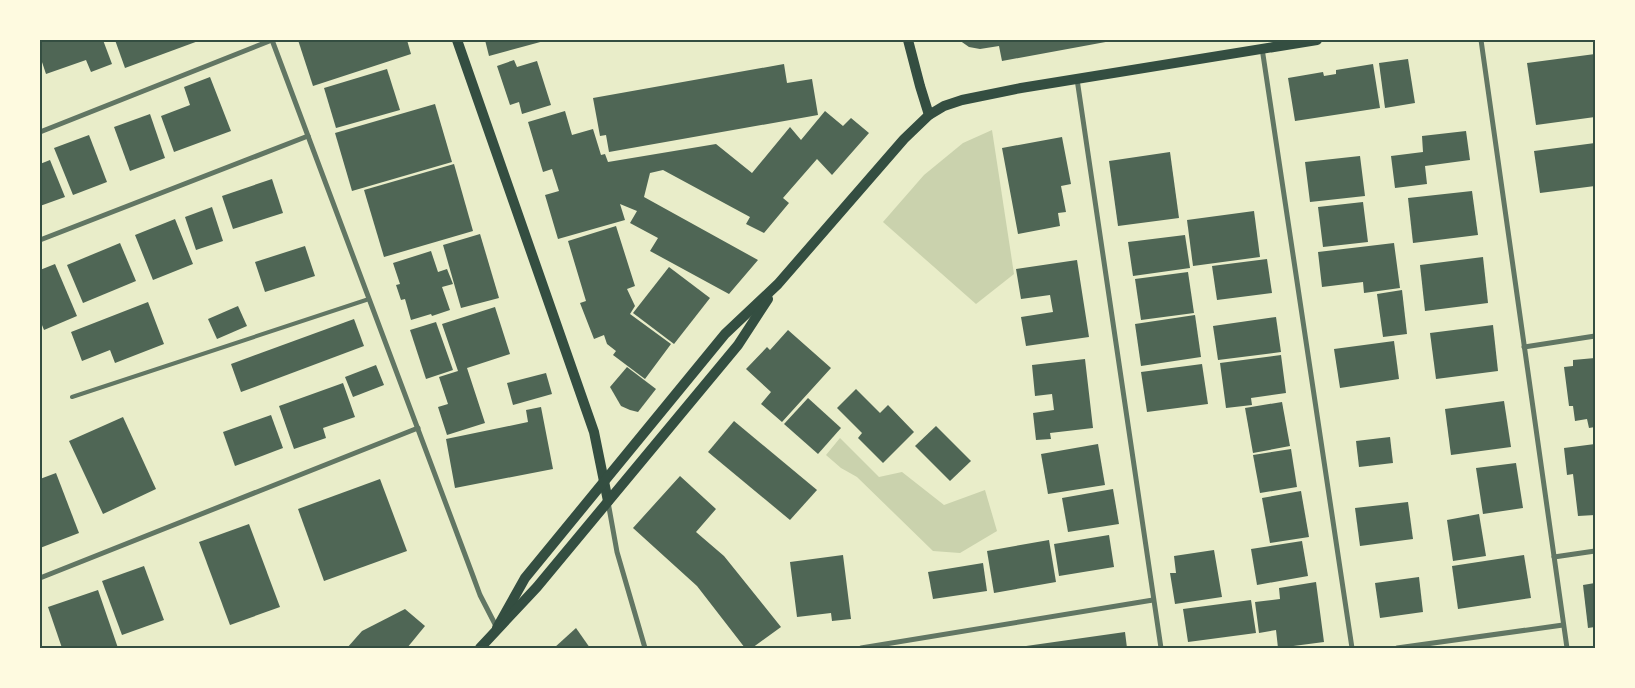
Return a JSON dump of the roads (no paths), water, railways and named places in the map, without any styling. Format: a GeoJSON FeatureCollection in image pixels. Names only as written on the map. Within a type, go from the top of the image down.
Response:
{"type":"FeatureCollection","features":[{"type":"Feature","properties":{"kind":"main road"},"geometry":{"type":"LineString","coordinates":[[457,40],[594,432],[608,501]]}},
{"type":"Feature","properties":{"kind":"main road"},"geometry":{"type":"LineString","coordinates":[[908,40],[930,116]]}},
{"type":"Feature","properties":{"kind":"main road"},"geometry":{"type":"LineString","coordinates":[[497,628],[525,578],[725,334],[778,284],[904,139],[930,116],[944,106],[962,100],[1077,78],[1316,40]]}},
{"type":"Feature","properties":{"kind":"main road"},"geometry":{"type":"LineString","coordinates":[[480,648],[537,587],[738,345],[778,284]]}},
{"type":"Feature","properties":{"kind":"street"},"geometry":{"type":"LineString","coordinates":[[40,132],[272,40],[480,595],[497,628]]}},
{"type":"Feature","properties":{"kind":"street"},"geometry":{"type":"LineString","coordinates":[[1482,40],[1566,648]]}},
{"type":"Feature","properties":{"kind":"street"},"geometry":{"type":"LineString","coordinates":[[1262,48],[1352,648]]}},
{"type":"Feature","properties":{"kind":"street"},"geometry":{"type":"LineString","coordinates":[[1077,78],[1161,648]]}},
{"type":"Feature","properties":{"kind":"street"},"geometry":{"type":"LineString","coordinates":[[40,240],[308,136]]}},
{"type":"Feature","properties":{"kind":"street"},"geometry":{"type":"LineString","coordinates":[[1524,347],[1595,336]]}},
{"type":"Feature","properties":{"kind":"street"},"geometry":{"type":"LineString","coordinates":[[40,578],[418,428]]}},
{"type":"Feature","properties":{"kind":"street"},"geometry":{"type":"LineString","coordinates":[[608,501],[617,552],[645,648]]}},
{"type":"Feature","properties":{"kind":"street"},"geometry":{"type":"LineString","coordinates":[[1554,557],[1595,550]]}},
{"type":"Feature","properties":{"kind":"street"},"geometry":{"type":"LineString","coordinates":[[861,648],[1153,600]]}},
{"type":"Feature","properties":{"kind":"street"},"geometry":{"type":"LineString","coordinates":[[1397,648],[1563,625]]}},
{"type":"Feature","properties":{"kind":"lane"},"geometry":{"type":"LineString","coordinates":[[72,397],[369,299]]}}]}
